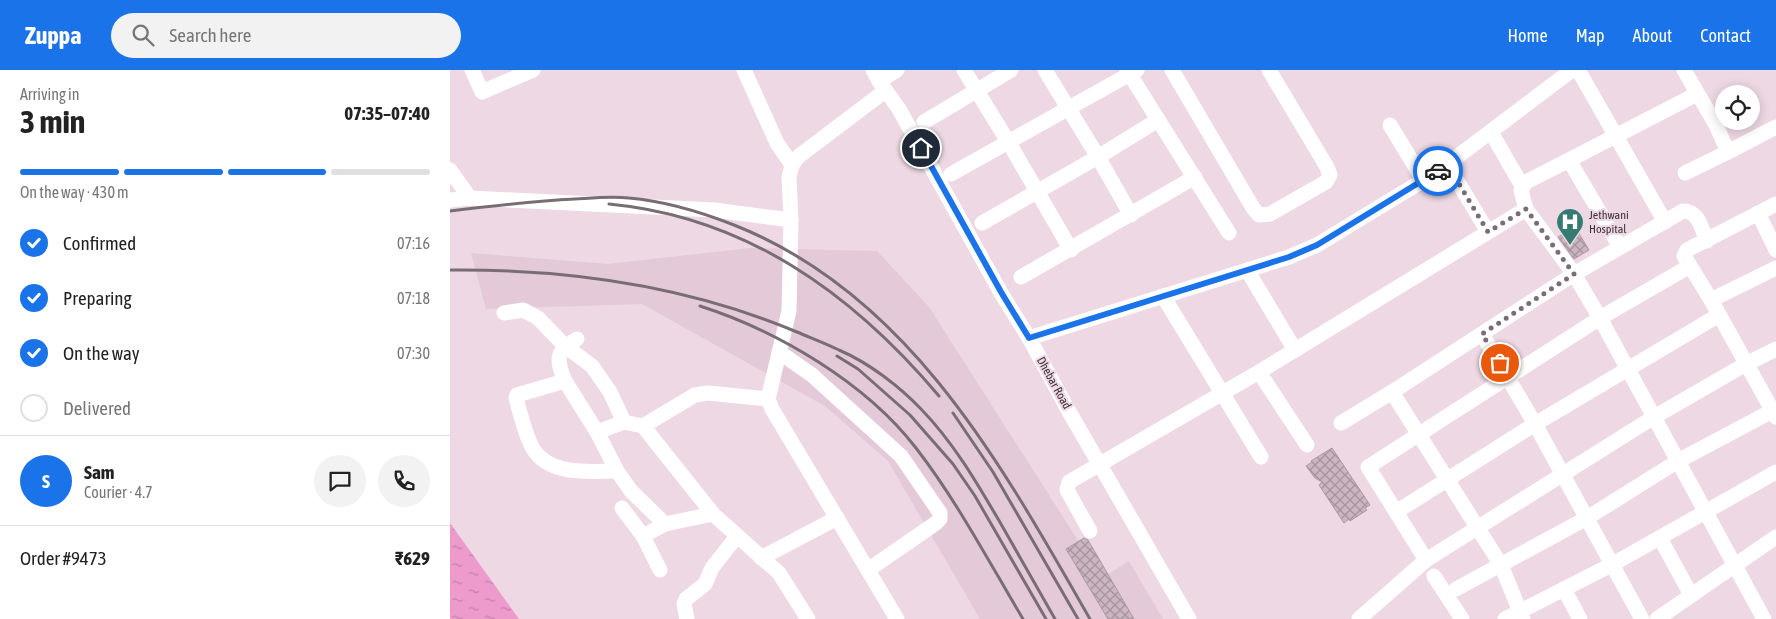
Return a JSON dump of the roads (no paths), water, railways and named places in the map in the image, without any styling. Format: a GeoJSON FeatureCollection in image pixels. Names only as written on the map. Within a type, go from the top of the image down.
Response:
{"type":"FeatureCollection","features":[{"type":"Feature","properties":{"kind":"street"},"geometry":{"type":"LineString","coordinates":[[472,70],[482,92],[533,70]]}},
{"type":"Feature","properties":{"kind":"street"},"geometry":{"type":"LineString","coordinates":[[744,70],[777,143],[792,165]]}},
{"type":"Feature","properties":{"kind":"street"},"geometry":{"type":"LineString","coordinates":[[896,70],[879,81],[799,156],[792,165],[789,177],[791,220],[789,310],[768,399],[772,409],[897,619]]}},
{"type":"Feature","properties":{"kind":"street"},"geometry":{"type":"LineString","coordinates":[[964,70],[1009,143],[1070,250]]}},
{"type":"Feature","properties":{"kind":"street"},"geometry":{"type":"LineString","coordinates":[[924,122],[1011,70]]}},
{"type":"Feature","properties":{"kind":"street"},"geometry":{"type":"LineString","coordinates":[[1045,70],[1131,215]]}},
{"type":"Feature","properties":{"kind":"street"},"geometry":{"type":"LineString","coordinates":[[1172,70],[1248,201],[1260,215],[1270,214],[1326,182],[1330,174],[1270,70]]}},
{"type":"Feature","properties":{"kind":"street"},"geometry":{"type":"LineString","coordinates":[[1684,70],[1716,125],[1728,152]]}},
{"type":"Feature","properties":{"kind":"street"},"geometry":{"type":"LineString","coordinates":[[951,174],[1009,143],[1131,71],[1158,120],[1229,233]]}},
{"type":"Feature","properties":{"kind":"street"},"geometry":{"type":"LineString","coordinates":[[1029,338],[1289,257],[1317,245],[1424,181],[1548,88],[1582,72],[1615,137],[1665,222]]}},
{"type":"Feature","properties":{"kind":"street","name":"Dhebar Road"},"geometry":{"type":"LineString","coordinates":[[879,81],[899,109],[1001,292],[1189,619]]}},
{"type":"Feature","properties":{"kind":"street"},"geometry":{"type":"LineString","coordinates":[[1522,186],[1526,182],[1697,94]]}},
{"type":"Feature","properties":{"kind":"street"},"geometry":{"type":"LineString","coordinates":[[982,223],[1098,157],[1158,120]]}},
{"type":"Feature","properties":{"kind":"street"},"geometry":{"type":"LineString","coordinates":[[1390,125],[1424,181]]}},
{"type":"Feature","properties":{"kind":"street"},"geometry":{"type":"LineString","coordinates":[[1685,173],[1776,127]]}},
{"type":"Feature","properties":{"kind":"street"},"geometry":{"type":"LineString","coordinates":[[1491,132],[1522,186],[1521,190],[1526,209],[1574,274],[1600,318],[1764,619]]}},
{"type":"Feature","properties":{"kind":"street"},"geometry":{"type":"LineString","coordinates":[[1569,160],[1620,247]]}},
{"type":"Feature","properties":{"kind":"street"},"geometry":{"type":"LineString","coordinates":[[1447,164],[1488,232]]}},
{"type":"Feature","properties":{"kind":"street"},"geometry":{"type":"LineString","coordinates":[[450,170],[470,198]]}},
{"type":"Feature","properties":{"kind":"street"},"geometry":{"type":"LineString","coordinates":[[1021,277],[1195,177]]}},
{"type":"Feature","properties":{"kind":"street"},"geometry":{"type":"LineString","coordinates":[[450,200],[470,198],[714,210],[791,220]]}},
{"type":"Feature","properties":{"kind":"street"},"geometry":{"type":"LineString","coordinates":[[1456,589],[1587,518],[1678,461],[1775,412],[1684,256],[1684,252],[1776,204]]}},
{"type":"Feature","properties":{"kind":"street"},"geometry":{"type":"LineString","coordinates":[[1090,531],[1067,490],[1069,482],[1224,393],[1526,209]]}},
{"type":"Feature","properties":{"kind":"street"},"geometry":{"type":"LineString","coordinates":[[1341,423],[1574,274],[1683,211],[1690,211],[1695,214],[1707,241]]}},
{"type":"Feature","properties":{"kind":"street"},"geometry":{"type":"LineString","coordinates":[[1758,213],[1776,250]]}},
{"type":"Feature","properties":{"kind":"street"},"geometry":{"type":"LineString","coordinates":[[1426,560],[1368,467],[1600,318],[1690,266]]}},
{"type":"Feature","properties":{"kind":"street"},"geometry":{"type":"LineString","coordinates":[[1711,300],[1776,268]]}},
{"type":"Feature","properties":{"kind":"street"},"geometry":{"type":"LineString","coordinates":[[1248,270],[1295,350]]}},
{"type":"Feature","properties":{"kind":"street"},"geometry":{"type":"LineString","coordinates":[[1163,296],[1224,393],[1261,457]]}},
{"type":"Feature","properties":{"kind":"street"},"geometry":{"type":"LineString","coordinates":[[504,313],[523,310],[538,318],[571,342],[601,377],[624,422]]}},
{"type":"Feature","properties":{"kind":"street"},"geometry":{"type":"LineString","coordinates":[[1396,512],[1535,424],[1719,315]]}},
{"type":"Feature","properties":{"kind":"street"},"geometry":{"type":"LineString","coordinates":[[1482,334],[1535,424],[1642,619]]}},
{"type":"Feature","properties":{"kind":"street"},"geometry":{"type":"LineString","coordinates":[[571,342],[558,357],[565,381],[597,432],[616,471],[631,491],[665,524]]}},
{"type":"Feature","properties":{"kind":"street"},"geometry":{"type":"LineString","coordinates":[[1359,619],[1426,560],[1654,418],[1746,364],[1776,349]]}},
{"type":"Feature","properties":{"kind":"street"},"geometry":{"type":"LineString","coordinates":[[779,352],[812,375],[901,456],[940,513],[940,519],[936,523],[868,570]]}},
{"type":"Feature","properties":{"kind":"street"},"geometry":{"type":"LineString","coordinates":[[1259,372],[1307,445]]}},
{"type":"Feature","properties":{"kind":"street"},"geometry":{"type":"LineString","coordinates":[[565,381],[517,395],[516,398],[527,433],[536,453],[561,468],[574,471],[616,471]]}},
{"type":"Feature","properties":{"kind":"street"},"geometry":{"type":"LineString","coordinates":[[1392,392],[1501,565],[1521,615]]}},
{"type":"Feature","properties":{"kind":"street"},"geometry":{"type":"LineString","coordinates":[[643,426],[695,395],[708,393],[768,399]]}},
{"type":"Feature","properties":{"kind":"street"},"geometry":{"type":"LineString","coordinates":[[597,432],[624,422],[643,426],[713,514],[779,573],[808,619]]}},
{"type":"Feature","properties":{"kind":"street"},"geometry":{"type":"LineString","coordinates":[[1505,619],[1521,615],[1564,589],[1613,564],[1776,472]]}},
{"type":"Feature","properties":{"kind":"street"},"geometry":{"type":"LineString","coordinates":[[622,508],[644,536],[660,570]]}},
{"type":"Feature","properties":{"kind":"street"},"geometry":{"type":"LineString","coordinates":[[644,536],[665,524],[713,514]]}},
{"type":"Feature","properties":{"kind":"street"},"geometry":{"type":"LineString","coordinates":[[762,558],[837,518]]}},
{"type":"Feature","properties":{"kind":"street"},"geometry":{"type":"LineString","coordinates":[[688,619],[684,604],[686,599],[705,584],[712,568],[737,536]]}},
{"type":"Feature","properties":{"kind":"street"},"geometry":{"type":"LineString","coordinates":[[1658,619],[1776,537]]}},
{"type":"Feature","properties":{"kind":"street"},"geometry":{"type":"LineString","coordinates":[[1660,538],[1691,595]]}},
{"type":"Feature","properties":{"kind":"street"},"geometry":{"type":"LineString","coordinates":[[1434,576],[1462,619]]}},
{"type":"Feature","properties":{"kind":"street"},"geometry":{"type":"LineString","coordinates":[[1564,589],[1580,619]]}},
{"type":"Feature","properties":{"kind":"water"},"geometry":{"type":"Polygon","coordinates":[[[450,523],[519,619],[450,619],[450,523]]]}},
{"type":"Feature","properties":{"kind":"railway"},"geometry":{"type":"LineString","coordinates":[[450,211],[528,202],[608,197],[642,199],[682,208],[721,220],[796,255],[851,294],[900,339],[944,390],[984,444],[1021,502],[1090,619]]}},
{"type":"Feature","properties":{"kind":"railway"},"geometry":{"type":"LineString","coordinates":[[609,204],[659,212],[706,225],[751,243],[793,266],[832,293],[870,324],[939,396]]}},
{"type":"Feature","properties":{"kind":"railway"},"geometry":{"type":"LineString","coordinates":[[450,270],[494,270],[583,277],[627,283],[670,292],[756,316],[823,343],[861,361],[903,392],[921,409],[944,436],[983,494],[1055,619]]}},
{"type":"Feature","properties":{"kind":"railway"},"geometry":{"type":"LineString","coordinates":[[700,306],[760,330],[818,362],[846,381],[896,424],[916,448],[945,489],[1023,619]]}},
{"type":"Feature","properties":{"kind":"railway"},"geometry":{"type":"LineString","coordinates":[[837,356],[858,369],[910,415],[953,464],[975,496],[1046,619]]}},
{"type":"Feature","properties":{"kind":"railway"},"geometry":{"type":"LineString","coordinates":[[953,413],[993,472],[1078,619]]}},
{"type":"Feature","properties":{"kind":"place","name":"Jethwani Hospital"},"geometry":{"type":"Point","coordinates":[1570,246]}}]}
